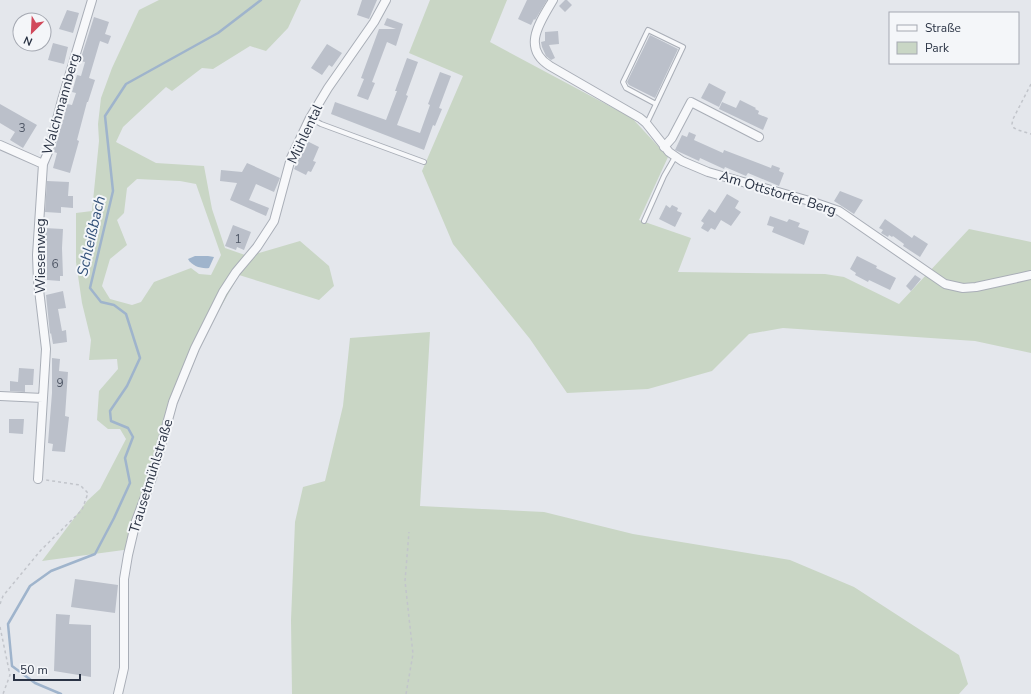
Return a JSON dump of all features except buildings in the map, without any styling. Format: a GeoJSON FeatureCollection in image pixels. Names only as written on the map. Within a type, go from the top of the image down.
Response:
{"type":"FeatureCollection","features":[{"type":"Feature","properties":{"kind":"street","name":"Walchmannberg"},"geometry":{"type":"LineString","coordinates":[[0,145],[43,164],[50,150],[62,100],[92,0]]}},
{"type":"Feature","properties":{"kind":"street","name":"Mühlental"},"geometry":{"type":"LineString","coordinates":[[236,272],[257,247],[274,221],[291,158],[310,118],[359,41],[374,22],[386,0]]}},
{"type":"Feature","properties":{"kind":"street","name":"Am Ottstorfer Berg"},"geometry":{"type":"LineString","coordinates":[[553,0],[541,21],[535,36],[535,48],[540,58],[544,62],[630,112],[646,123],[664,148],[675,157],[708,172],[813,202],[839,211],[945,284],[964,288],[976,287],[1031,275]]}},
{"type":"Feature","properties":{"kind":"street"},"geometry":{"type":"LineString","coordinates":[[664,148],[672,138],[691,102],[759,137]]}},
{"type":"Feature","properties":{"kind":"street","name":"Wiesenweg"},"geometry":{"type":"LineString","coordinates":[[38,479],[46,349],[38,281],[43,164]]}},
{"type":"Feature","properties":{"kind":"street","name":"Trausetmühlstraße"},"geometry":{"type":"LineString","coordinates":[[118,694],[124,668],[124,579],[136,521],[152,478],[173,402],[196,348],[223,292],[236,272]]}},
{"type":"Feature","properties":{"kind":"street"},"geometry":{"type":"LineString","coordinates":[[0,396],[43,398]]}},
{"type":"Feature","properties":{"kind":"lane"},"geometry":{"type":"LineString","coordinates":[[646,123],[656,104],[683,47],[648,30],[623,82],[626,88],[656,104]]}},
{"type":"Feature","properties":{"kind":"lane"},"geometry":{"type":"LineString","coordinates":[[310,118],[321,124],[424,162]]}},
{"type":"Feature","properties":{"kind":"lane"},"geometry":{"type":"LineString","coordinates":[[644,221],[664,176],[675,157]]}},
{"type":"Feature","properties":{"kind":"path"},"geometry":{"type":"LineString","coordinates":[[1031,84],[1013,119],[1012,124],[1014,128],[1031,134]]}},
{"type":"Feature","properties":{"kind":"path"},"geometry":{"type":"LineString","coordinates":[[0,604],[3,596],[41,550],[82,510],[88,493],[80,485],[38,479]]}},
{"type":"Feature","properties":{"kind":"path"},"geometry":{"type":"LineString","coordinates":[[406,694],[413,654],[405,581],[409,532]]}},
{"type":"Feature","properties":{"kind":"path"},"geometry":{"type":"LineString","coordinates":[[0,627],[10,675],[3,694]]}},
{"type":"Feature","properties":{"kind":"green space"},"geometry":{"type":"Polygon","coordinates":[[[159,0],[301,0],[288,28],[266,51],[250,46],[213,69],[202,68],[172,91],[166,87],[123,127],[116,142],[156,163],[204,166],[212,209],[225,248],[245,255],[259,253],[300,241],[329,266],[334,286],[319,300],[239,275],[209,328],[174,404],[157,473],[131,549],[42,561],[87,501],[100,489],[126,439],[120,429],[108,429],[97,420],[99,391],[118,369],[117,359],[89,360],[91,340],[82,303],[76,262],[76,213],[92,211],[99,141],[98,124],[101,98],[112,68],[139,10],[159,0]],[[137,179],[127,188],[124,213],[117,220],[127,245],[110,259],[102,286],[110,299],[132,305],[141,302],[154,282],[191,268],[199,274],[211,275],[221,255],[196,184],[180,181],[137,179]]]}},
{"type":"Feature","properties":{"kind":"green space"},"geometry":{"type":"Polygon","coordinates":[[[430,0],[507,0],[490,42],[632,118],[668,157],[639,220],[691,238],[678,272],[825,274],[844,277],[899,304],[969,229],[1031,242],[1031,353],[975,341],[783,328],[749,334],[712,371],[648,389],[567,393],[530,339],[453,244],[422,171],[463,76],[409,53],[430,0]]]}},
{"type":"Feature","properties":{"kind":"green space"},"geometry":{"type":"Polygon","coordinates":[[[430,332],[420,506],[544,512],[633,534],[790,560],[854,587],[959,655],[968,684],[959,694],[292,694],[291,620],[295,522],[303,487],[325,481],[343,406],[350,338],[430,332]]]}},
{"type":"Feature","properties":{"kind":"water"},"geometry":{"type":"Polygon","coordinates":[[[195,256],[214,257],[209,268],[206,268],[194,265],[188,259],[195,256]]]}},
{"type":"Feature","properties":{"kind":"waterway","name":"Schleißbach"},"geometry":{"type":"LineString","coordinates":[[61,694],[35,683],[12,666],[8,624],[30,586],[51,571],[95,554],[130,483],[125,458],[133,437],[128,428],[111,421],[110,411],[127,386],[140,358],[126,314],[114,305],[101,302],[90,288],[113,191],[105,116],[126,84],[218,33],[261,0]]}}]}
